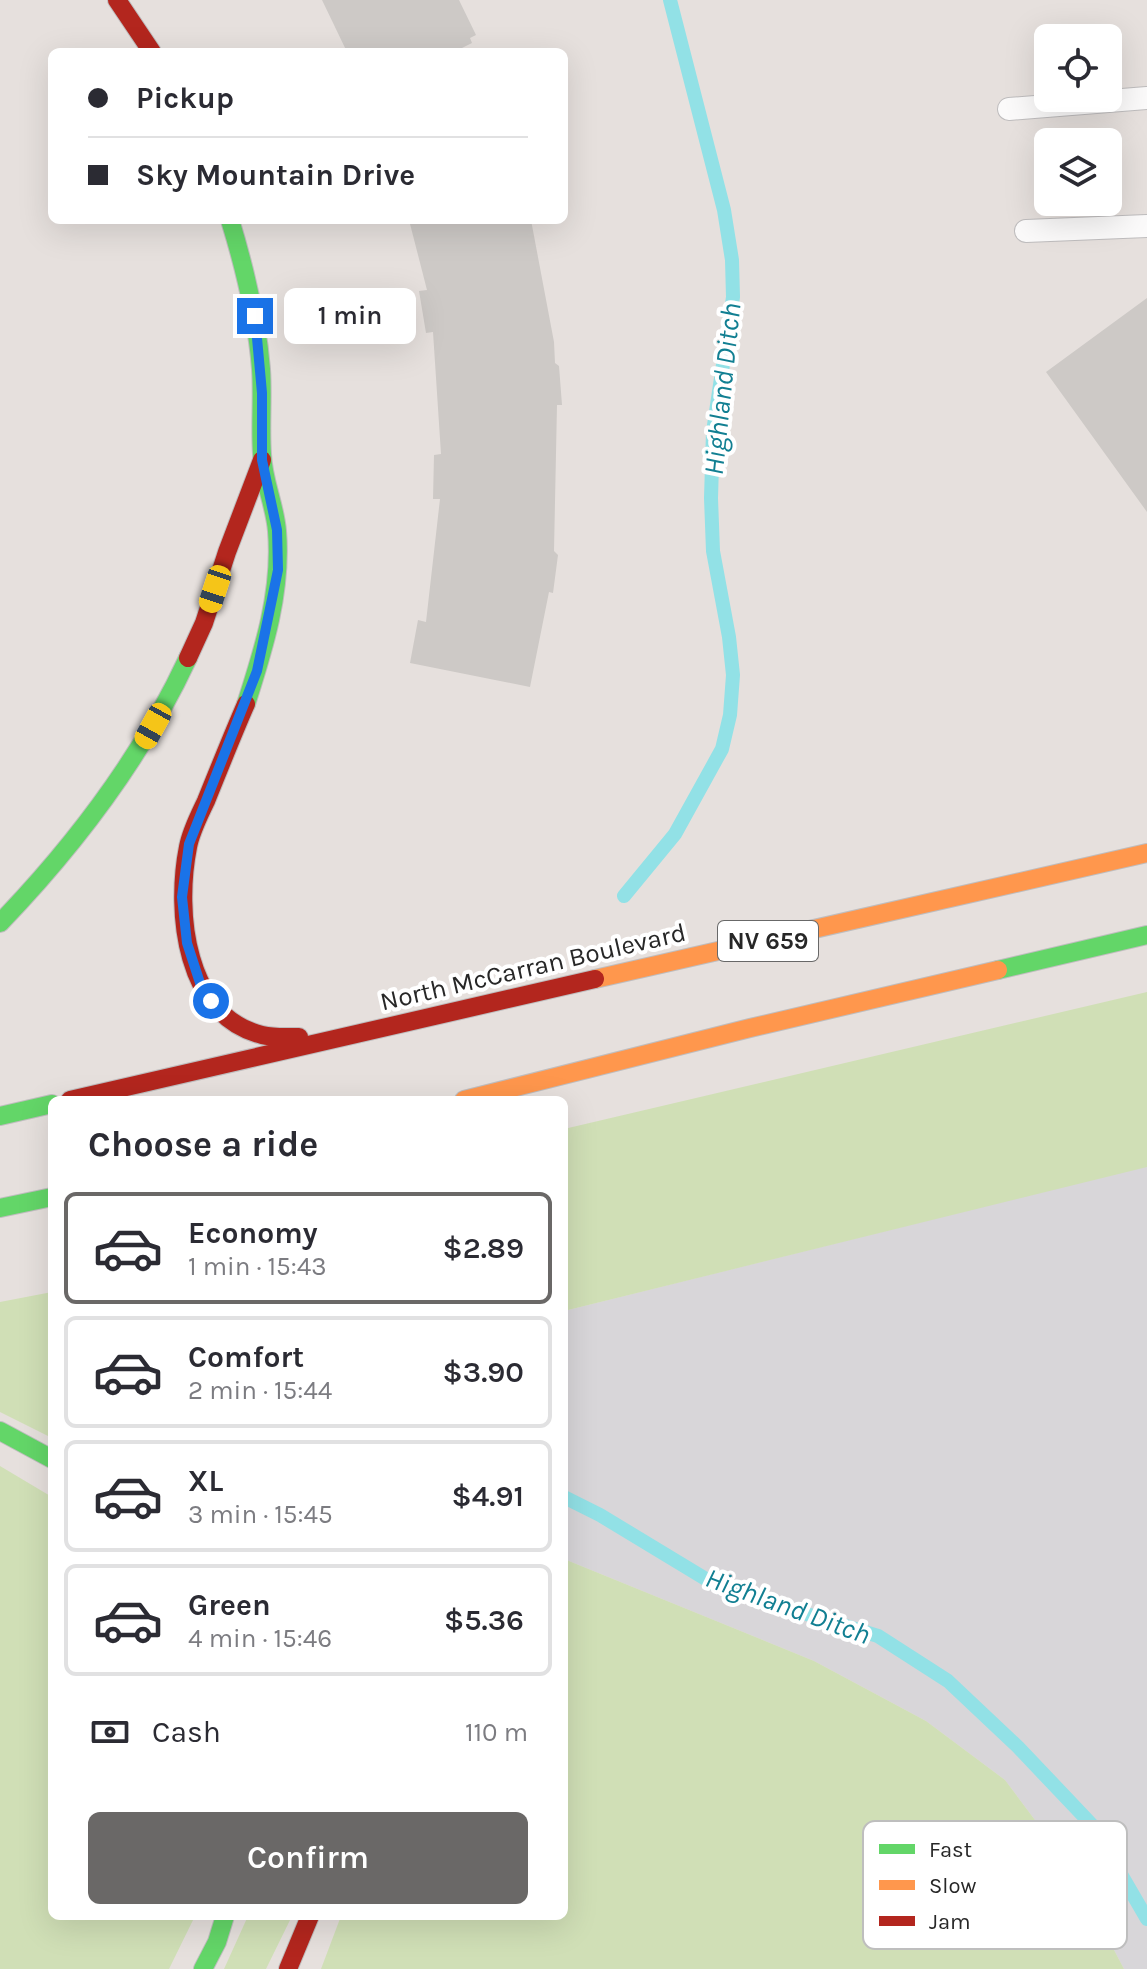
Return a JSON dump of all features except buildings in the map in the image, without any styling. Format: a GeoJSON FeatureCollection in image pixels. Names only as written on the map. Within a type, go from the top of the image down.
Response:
{"type":"FeatureCollection","features":[{"type":"Feature","properties":{"kind":"main road"},"geometry":{"type":"LineString","coordinates":[[117,0],[149,48]]}},
{"type":"Feature","properties":{"kind":"main road"},"geometry":{"type":"LineString","coordinates":[[231,224],[244,262],[255,316],[262,393],[262,460],[277,530],[278,570],[257,671],[189,844],[182,897],[187,943],[201,986],[222,1016],[249,1032],[282,1039],[389,1026]]}},
{"type":"Feature","properties":{"kind":"main road"},"geometry":{"type":"LineString","coordinates":[[0,923],[28,895],[93,817],[141,747],[201,630],[262,460]]}},
{"type":"Feature","properties":{"kind":"main road","name":"North McCarran Boulevard"},"geometry":{"type":"LineString","coordinates":[[87,1096],[1147,853]]}},
{"type":"Feature","properties":{"kind":"main road"},"geometry":{"type":"LineString","coordinates":[[480,1096],[750,1028],[1147,935]]}},
{"type":"Feature","properties":{"kind":"main road"},"geometry":{"type":"LineString","coordinates":[[0,1116],[48,1105]]}},
{"type":"Feature","properties":{"kind":"main road"},"geometry":{"type":"LineString","coordinates":[[0,1208],[48,1198]]}},
{"type":"Feature","properties":{"kind":"main road"},"geometry":{"type":"LineString","coordinates":[[0,1431],[48,1457]]}},
{"type":"Feature","properties":{"kind":"main road"},"geometry":{"type":"LineString","coordinates":[[203,1969],[224,1920]]}},
{"type":"Feature","properties":{"kind":"main road"},"geometry":{"type":"LineString","coordinates":[[288,1969],[308,1920]]}},
{"type":"Feature","properties":{"kind":"lane"},"geometry":{"type":"LineString","coordinates":[[1009,109],[1147,98]]}},
{"type":"Feature","properties":{"kind":"lane"},"geometry":{"type":"LineString","coordinates":[[1026,231],[1147,226]]}},
{"type":"Feature","properties":{"kind":"shaded area"},"geometry":{"type":"Polygon","coordinates":[[[1147,1166],[1147,1969],[1124,1969],[1114,1949],[1127,1949],[1127,1821],[1036,1821],[1005,1780],[926,1721],[814,1661],[568,1561],[568,1310],[1147,1166]]]}},
{"type":"Feature","properties":{"kind":"green space"},"geometry":{"type":"Polygon","coordinates":[[[1147,992],[1147,1167],[568,1310],[568,1128],[1147,992]]]}},
{"type":"Feature","properties":{"kind":"green space"},"geometry":{"type":"Polygon","coordinates":[[[48,1293],[48,1436],[0,1412],[0,1302],[48,1293]]]}},
{"type":"Feature","properties":{"kind":"green space"},"geometry":{"type":"Polygon","coordinates":[[[0,1466],[48,1495],[48,1920],[193,1920],[169,1969],[0,1969],[0,1466]]]}},
{"type":"Feature","properties":{"kind":"green space"},"geometry":{"type":"Polygon","coordinates":[[[568,1561],[814,1661],[926,1721],[1005,1780],[1036,1821],[863,1821],[863,1949],[1114,1949],[1124,1969],[321,1969],[339,1920],[568,1920],[568,1561]]]}},
{"type":"Feature","properties":{"kind":"green space"},"geometry":{"type":"Polygon","coordinates":[[[246,1920],[290,1920],[266,1969],[224,1969],[246,1920]]]}},
{"type":"Feature","properties":{"kind":"waterway","name":"Highland Ditch"},"geometry":{"type":"LineString","coordinates":[[624,896],[675,834],[722,749],[730,715],[733,675],[713,551],[711,498],[713,432],[733,297],[732,260],[724,210],[670,0]]}},
{"type":"Feature","properties":{"kind":"waterway","name":"Highland Ditch"},"geometry":{"type":"LineString","coordinates":[[568,1499],[719,1587],[878,1636],[948,1681],[1018,1747],[1088,1821]]}},
{"type":"Feature","properties":{"kind":"waterway","name":"Highland Ditch"},"geometry":{"type":"LineString","coordinates":[[1127,1885],[1147,1919]]}},
{"type":"Feature","properties":{"kind":"traffic: fast"},"geometry":{"type":"LineString","coordinates":[[231,224],[257,331],[262,380],[263,464],[276,521],[278,553],[270,619],[246,704]]}},
{"type":"Feature","properties":{"kind":"traffic: fast"},"geometry":{"type":"LineString","coordinates":[[0,923],[55,862],[105,798],[150,730],[188,658]]}},
{"type":"Feature","properties":{"kind":"traffic: fast"},"geometry":{"type":"LineString","coordinates":[[998,970],[1147,935]]}},
{"type":"Feature","properties":{"kind":"traffic: fast"},"geometry":{"type":"LineString","coordinates":[[0,1116],[48,1105]]}},
{"type":"Feature","properties":{"kind":"traffic: fast"},"geometry":{"type":"LineString","coordinates":[[0,1208],[48,1198]]}},
{"type":"Feature","properties":{"kind":"traffic: fast"},"geometry":{"type":"LineString","coordinates":[[0,1431],[48,1457]]}},
{"type":"Feature","properties":{"kind":"traffic: fast"},"geometry":{"type":"LineString","coordinates":[[203,1969],[224,1920]]}},
{"type":"Feature","properties":{"kind":"traffic: slow"},"geometry":{"type":"LineString","coordinates":[[595,979],[1147,853]]}},
{"type":"Feature","properties":{"kind":"traffic: slow"},"geometry":{"type":"LineString","coordinates":[[480,1096],[998,970]]}},
{"type":"Feature","properties":{"kind":"traffic: jam"},"geometry":{"type":"LineString","coordinates":[[117,0],[149,48]]}},
{"type":"Feature","properties":{"kind":"traffic: jam"},"geometry":{"type":"LineString","coordinates":[[188,658],[204,623],[262,460]]}},
{"type":"Feature","properties":{"kind":"traffic: jam"},"geometry":{"type":"LineString","coordinates":[[246,704],[189,841],[184,873],[185,930],[201,984],[216,1007],[236,1024],[262,1035],[299,1037]]}},
{"type":"Feature","properties":{"kind":"traffic: jam"},"geometry":{"type":"LineString","coordinates":[[87,1096],[595,979]]}},
{"type":"Feature","properties":{"kind":"traffic: jam"},"geometry":{"type":"LineString","coordinates":[[288,1969],[308,1920]]}},
{"type":"Feature","properties":{"kind":"route"},"geometry":{"type":"LineString","coordinates":[[211,1001],[201,986],[187,943],[182,897],[189,844],[257,671],[278,570],[277,530],[262,460],[262,393],[255,316]]}}]}
